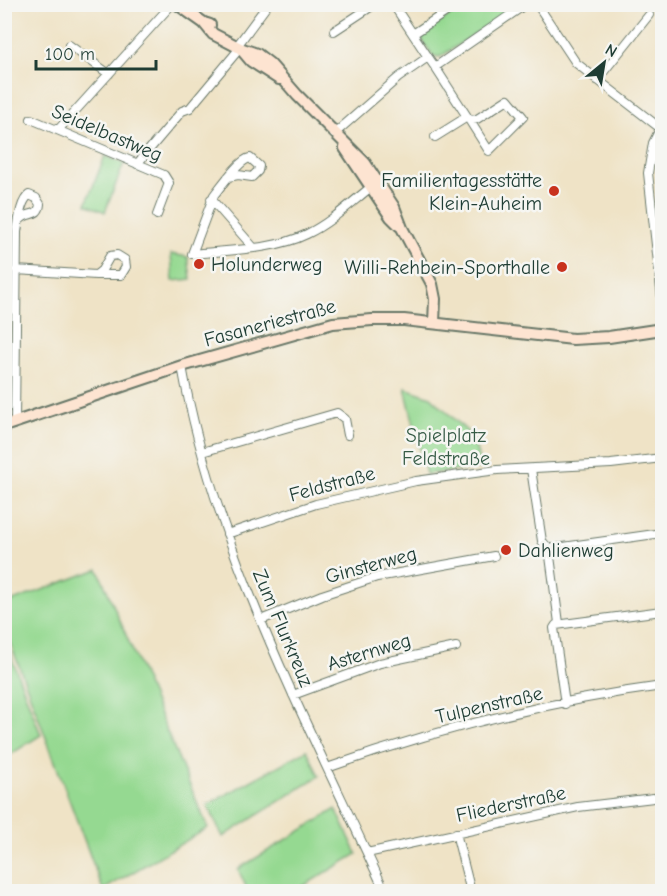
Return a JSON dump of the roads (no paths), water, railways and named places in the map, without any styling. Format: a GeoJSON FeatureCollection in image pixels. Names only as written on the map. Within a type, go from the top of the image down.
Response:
{"type":"FeatureCollection","features":[{"type":"Feature","properties":{"kind":"street"},"geometry":{"type":"LineString","coordinates":[[58,130],[171,4]]}},
{"type":"Feature","properties":{"kind":"street"},"geometry":{"type":"LineString","coordinates":[[177,4],[228,35],[238,47],[257,54],[270,64],[337,137],[374,185],[391,218],[402,228],[432,284],[435,299],[434,323]]}},
{"type":"Feature","properties":{"kind":"street"},"geometry":{"type":"LineString","coordinates":[[137,164],[182,111],[190,108],[238,47],[267,4]]}},
{"type":"Feature","properties":{"kind":"street"},"geometry":{"type":"LineString","coordinates":[[334,31],[375,4]]}},
{"type":"Feature","properties":{"kind":"street"},"geometry":{"type":"LineString","coordinates":[[393,4],[468,117],[489,151],[523,117],[508,99],[477,119],[468,117],[435,137]]}},
{"type":"Feature","properties":{"kind":"street"},"geometry":{"type":"LineString","coordinates":[[413,34],[458,4]]}},
{"type":"Feature","properties":{"kind":"street"},"geometry":{"type":"LineString","coordinates":[[435,67],[526,4]]}},
{"type":"Feature","properties":{"kind":"street"},"geometry":{"type":"LineString","coordinates":[[538,5],[572,58],[597,80],[661,127],[651,152],[648,173],[663,299]]}},
{"type":"Feature","properties":{"kind":"street"},"geometry":{"type":"LineString","coordinates":[[597,80],[649,15]]}},
{"type":"Feature","properties":{"kind":"street"},"geometry":{"type":"LineString","coordinates":[[69,45],[109,74]]}},
{"type":"Feature","properties":{"kind":"street"},"geometry":{"type":"LineString","coordinates":[[337,137],[398,78],[428,57]]}},
{"type":"Feature","properties":{"kind":"street","name":"Seidelbastweg"},"geometry":{"type":"LineString","coordinates":[[31,119],[164,175],[169,183],[157,215]]}},
{"type":"Feature","properties":{"kind":"street"},"geometry":{"type":"LineString","coordinates":[[228,177],[211,199],[192,254],[285,242],[309,233],[374,185]]}},
{"type":"Feature","properties":{"kind":"street"},"geometry":{"type":"LineString","coordinates":[[211,199],[253,247]]}},
{"type":"Feature","properties":{"kind":"street"},"geometry":{"type":"LineString","coordinates":[[10,424],[17,232],[20,220]]}},
{"type":"Feature","properties":{"kind":"street"},"geometry":{"type":"LineString","coordinates":[[16,270],[96,274]]}},
{"type":"Feature","properties":{"kind":"street","name":"Fasaneriestraße"},"geometry":{"type":"LineString","coordinates":[[10,424],[182,366],[333,323],[384,320],[434,323],[573,339],[609,337],[663,329]]}},
{"type":"Feature","properties":{"kind":"street","name":"Zum Flurkreuz"},"geometry":{"type":"LineString","coordinates":[[182,366],[190,409],[226,534],[293,695],[385,891]]}},
{"type":"Feature","properties":{"kind":"street"},"geometry":{"type":"LineString","coordinates":[[202,452],[337,413],[345,419],[348,435]]}},
{"type":"Feature","properties":{"kind":"street","name":"Feldstraße"},"geometry":{"type":"LineString","coordinates":[[226,534],[316,504],[362,492],[452,476],[497,470],[663,458]]}},
{"type":"Feature","properties":{"kind":"street"},"geometry":{"type":"LineString","coordinates":[[531,469],[543,541],[549,549],[559,623]]}},
{"type":"Feature","properties":{"kind":"street"},"geometry":{"type":"LineString","coordinates":[[549,549],[663,533]]}},
{"type":"Feature","properties":{"kind":"street","name":"Ginsterweg"},"geometry":{"type":"LineString","coordinates":[[261,620],[322,595],[369,580],[494,556]]}},
{"type":"Feature","properties":{"kind":"street"},"geometry":{"type":"LineString","coordinates":[[565,704],[554,628],[559,623],[663,611]]}},
{"type":"Feature","properties":{"kind":"street","name":"Asternweg"},"geometry":{"type":"LineString","coordinates":[[293,695],[380,663],[456,647]]}},
{"type":"Feature","properties":{"kind":"street","name":"Tulpenstraße"},"geometry":{"type":"LineString","coordinates":[[327,768],[427,736],[565,704],[663,686]]}},
{"type":"Feature","properties":{"kind":"street","name":"Fliederstraße"},"geometry":{"type":"LineString","coordinates":[[367,853],[578,807],[663,797]]}},
{"type":"Feature","properties":{"kind":"street"},"geometry":{"type":"LineString","coordinates":[[456,833],[471,891]]}},
{"type":"Feature","properties":{"kind":"place","name":"Familientagesstätte Klein-Auheim"},"geometry":{"type":"Point","coordinates":[554,191]}},
{"type":"Feature","properties":{"kind":"place","name":"Holunderweg"},"geometry":{"type":"Point","coordinates":[199,264]}},
{"type":"Feature","properties":{"kind":"place","name":"Willi-Rehbein-Sporthalle"},"geometry":{"type":"Point","coordinates":[562,267]}},
{"type":"Feature","properties":{"kind":"place","name":"Dahlienweg"},"geometry":{"type":"Point","coordinates":[506,550]}},
{"type":"Feature","properties":{"kind":"park label","name":"Spielplatz Feldstraße"},"geometry":{"type":"Point","coordinates":[446,446]}}]}
